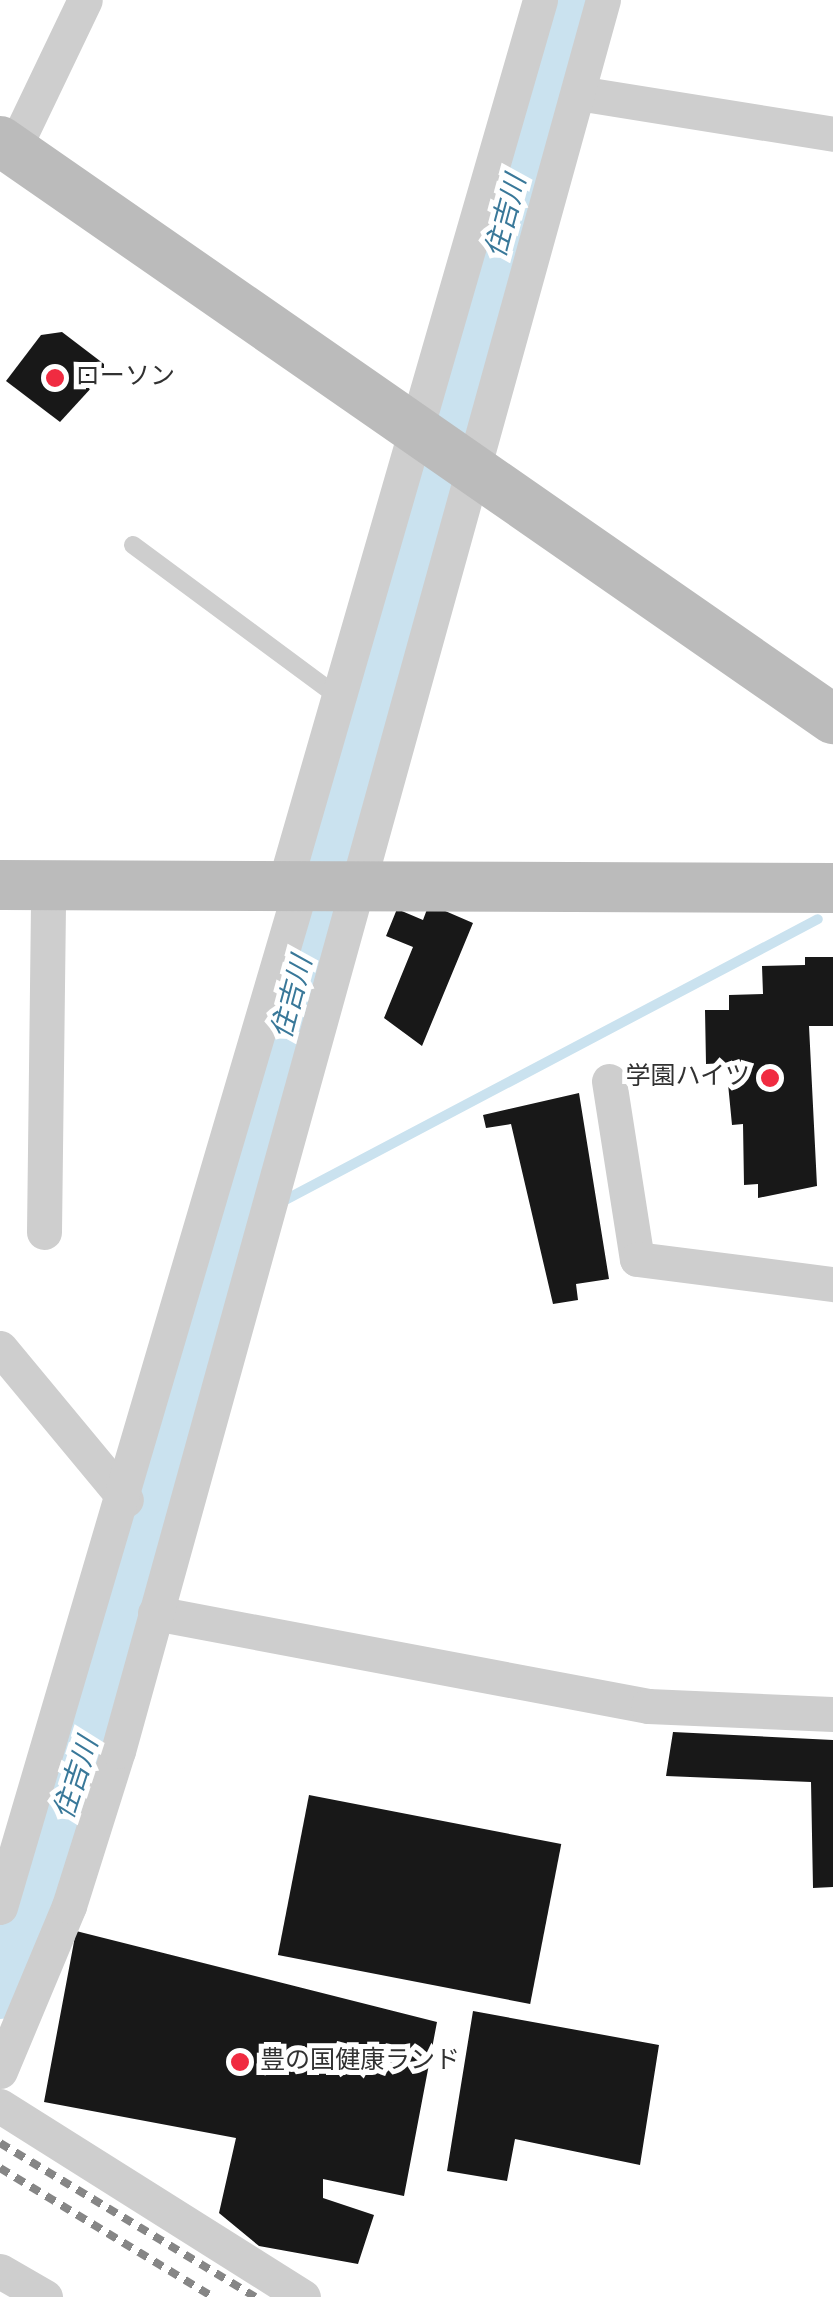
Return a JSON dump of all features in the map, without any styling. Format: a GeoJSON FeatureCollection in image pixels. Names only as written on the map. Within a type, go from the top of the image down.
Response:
{"type":"FeatureCollection","features":[{"type":"Feature","properties":{"kind":"street"},"geometry":{"type":"LineString","coordinates":[[85,0],[4,153],[833,719]]}},
{"type":"Feature","properties":{"kind":"street"},"geometry":{"type":"LineString","coordinates":[[0,1908],[126,1500],[540,0]]}},
{"type":"Feature","properties":{"kind":"street"},"geometry":{"type":"LineString","coordinates":[[0,2071],[8,2031],[69,1906],[155,1612],[363,886],[471,471],[603,0]]}},
{"type":"Feature","properties":{"kind":"street"},"geometry":{"type":"LineString","coordinates":[[578,93],[833,134]]}},
{"type":"Feature","properties":{"kind":"street"},"geometry":{"type":"LineString","coordinates":[[44,1232],[24,886],[833,888]]}},
{"type":"Feature","properties":{"kind":"street"},"geometry":{"type":"LineString","coordinates":[[609,1081],[637,1259],[833,1284]]}},
{"type":"Feature","properties":{"kind":"street"},"geometry":{"type":"LineString","coordinates":[[0,1348],[126,1500]]}},
{"type":"Feature","properties":{"kind":"street"},"geometry":{"type":"LineString","coordinates":[[155,1612],[648,1706],[833,1714]]}},
{"type":"Feature","properties":{"kind":"street"},"geometry":{"type":"LineString","coordinates":[[0,2106],[303,2297]]}},
{"type":"Feature","properties":{"kind":"street"},"geometry":{"type":"LineString","coordinates":[[0,2270],[45,2297]]}},
{"type":"Feature","properties":{"kind":"lane"},"geometry":{"type":"LineString","coordinates":[[132,545],[344,701]]}},
{"type":"Feature","properties":{"kind":"building","name":"ローソン"},"geometry":{"type":"Polygon","coordinates":[[[62,332],[104,364],[104,374],[60,422],[6,381],[41,335],[62,332]]]}},
{"type":"Feature","properties":{"kind":"building"},"geometry":{"type":"Polygon","coordinates":[[[429,904],[473,923],[422,1046],[384,1018],[413,947],[386,936],[397,909],[423,920],[429,904]]]}},
{"type":"Feature","properties":{"kind":"building","name":"学園ハイツ"},"geometry":{"type":"Polygon","coordinates":[[[805,957],[833,957],[833,1026],[809,1026],[817,1186],[758,1198],[758,1184],[744,1185],[743,1124],[732,1125],[726,1063],[706,1064],[705,1010],[729,1010],[729,995],[763,994],[762,966],[805,965],[805,957]]]}},
{"type":"Feature","properties":{"kind":"building"},"geometry":{"type":"Polygon","coordinates":[[[579,1093],[609,1279],[576,1284],[578,1300],[553,1304],[511,1124],[486,1128],[483,1115],[579,1093]]]}},
{"type":"Feature","properties":{"kind":"building"},"geometry":{"type":"Polygon","coordinates":[[[673,1732],[833,1740],[833,1887],[813,1888],[811,1782],[666,1776],[673,1732]]]}},
{"type":"Feature","properties":{"kind":"building"},"geometry":{"type":"Polygon","coordinates":[[[309,1795],[561,1844],[530,2004],[278,1955],[309,1795]]]}},
{"type":"Feature","properties":{"kind":"building","name":"豊の国健康ランド"},"geometry":{"type":"Polygon","coordinates":[[[76,1931],[437,2022],[404,2196],[323,2179],[323,2198],[374,2215],[358,2264],[259,2246],[219,2213],[236,2138],[44,2102],[76,1931]]]}},
{"type":"Feature","properties":{"kind":"building"},"geometry":{"type":"Polygon","coordinates":[[[473,2011],[659,2045],[640,2165],[515,2139],[507,2181],[447,2171],[473,2011]]]}},
{"type":"Feature","properties":{"kind":"waterway","name":"住吉川"},"geometry":{"type":"LineString","coordinates":[[0,1989],[77,1791],[567,0]]}},
{"type":"Feature","properties":{"kind":"waterway"},"geometry":{"type":"LineString","coordinates":[[287,1199],[818,919]]}},
{"type":"Feature","properties":{"kind":"waterway"},"geometry":{"type":"LineString","coordinates":[[233,1228],[246,1221]]}},
{"type":"Feature","properties":{"kind":"railway"},"geometry":{"type":"LineString","coordinates":[[0,2143],[255,2297]]}},
{"type":"Feature","properties":{"kind":"railway"},"geometry":{"type":"LineString","coordinates":[[0,2168],[213,2297]]}},
{"type":"Feature","properties":{"kind":"place","name":"ローソン"},"geometry":{"type":"Point","coordinates":[55,378]}},
{"type":"Feature","properties":{"kind":"place","name":"学園ハイツ"},"geometry":{"type":"Point","coordinates":[770,1078]}},
{"type":"Feature","properties":{"kind":"place","name":"豊の国健康ランド"},"geometry":{"type":"Point","coordinates":[240,2062]}}]}
